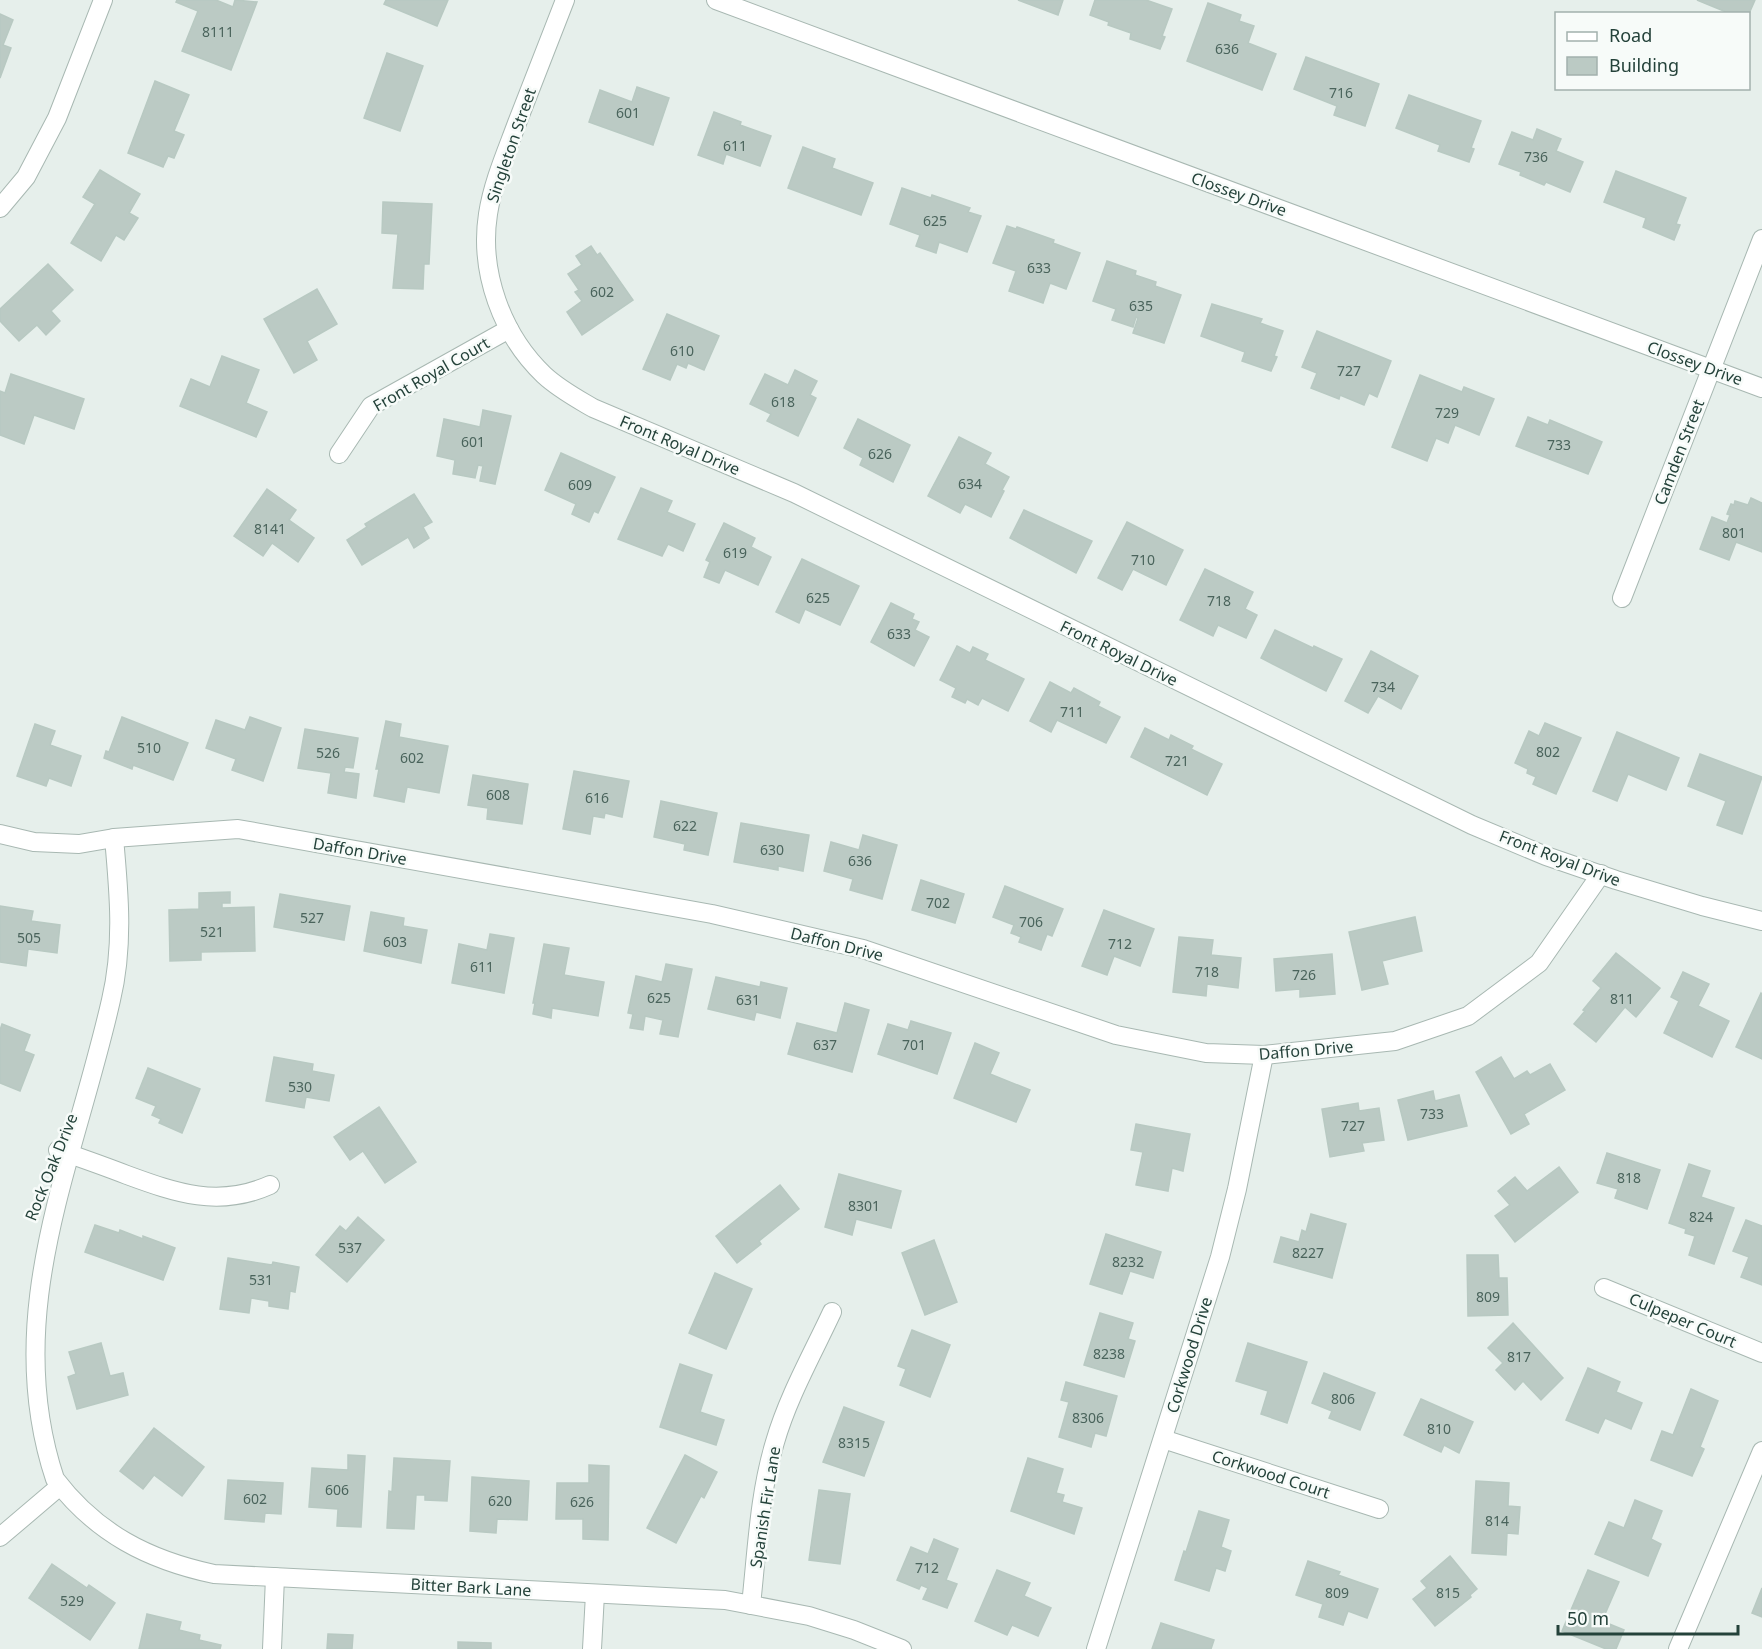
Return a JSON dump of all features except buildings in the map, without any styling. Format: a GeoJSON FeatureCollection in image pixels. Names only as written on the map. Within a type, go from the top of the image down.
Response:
{"type":"FeatureCollection","features":[{"type":"Feature","properties":{"kind":"street"},"geometry":{"type":"LineString","coordinates":[[0,208],[26,177],[57,118],[103,0]]}},
{"type":"Feature","properties":{"kind":"street","name":"Singleton Street"},"geometry":{"type":"LineString","coordinates":[[509,329],[495,296],[487,262],[488,210],[495,181],[565,0]]}},
{"type":"Feature","properties":{"kind":"street","name":"Clossey Drive"},"geometry":{"type":"LineString","coordinates":[[716,0],[1762,388]]}},
{"type":"Feature","properties":{"kind":"street","name":"Camden Street"},"geometry":{"type":"LineString","coordinates":[[1622,598],[1762,239]]}},
{"type":"Feature","properties":{"kind":"street","name":"Front Royal Court"},"geometry":{"type":"LineString","coordinates":[[339,454],[371,406],[509,329]]}},
{"type":"Feature","properties":{"kind":"street","name":"Front Royal Drive"},"geometry":{"type":"LineString","coordinates":[[509,329],[521,349],[544,375],[563,390],[593,408],[794,493],[1472,825],[1546,856],[1702,906],[1762,921]]}},
{"type":"Feature","properties":{"kind":"street","name":"Daffon Drive"},"geometry":{"type":"LineString","coordinates":[[0,834],[34,842],[79,844],[114,838],[238,829],[712,914],[863,949],[1116,1035],[1206,1053],[1264,1055],[1395,1041],[1468,1016],[1539,963],[1601,874]]}},
{"type":"Feature","properties":{"kind":"street","name":"Rock Oak Drive"},"geometry":{"type":"LineString","coordinates":[[42,1190],[96,1054],[112,999],[119,945],[120,910],[114,838]]}},
{"type":"Feature","properties":{"kind":"street","name":"Corkwood Drive"},"geometry":{"type":"LineString","coordinates":[[1096,1649],[1220,1257],[1232,1212],[1264,1055]]}},
{"type":"Feature","properties":{"kind":"street"},"geometry":{"type":"LineString","coordinates":[[58,1150],[176,1193],[217,1197],[252,1193],[270,1185]]}},
{"type":"Feature","properties":{"kind":"street","name":"Culpeper Court"},"geometry":{"type":"LineString","coordinates":[[1604,1288],[1762,1353]]}},
{"type":"Feature","properties":{"kind":"street","name":"Spanish Fir Lane"},"geometry":{"type":"LineString","coordinates":[[751,1605],[765,1485],[775,1442],[789,1402],[832,1312]]}},
{"type":"Feature","properties":{"kind":"street"},"geometry":{"type":"LineString","coordinates":[[0,1538],[60,1486],[40,1457],[24,1426]]}},
{"type":"Feature","properties":{"kind":"street","name":"Corkwood Court"},"geometry":{"type":"LineString","coordinates":[[1163,1439],[1379,1509]]}},
{"type":"Feature","properties":{"kind":"street"},"geometry":{"type":"LineString","coordinates":[[1678,1649],[1762,1451]]}},
{"type":"Feature","properties":{"kind":"street","name":"Bitter Bark Lane"},"geometry":{"type":"LineString","coordinates":[[60,1486],[83,1511],[109,1533],[139,1550],[181,1567],[214,1574],[699,1598],[809,1616],[854,1630],[902,1649]]}},
{"type":"Feature","properties":{"kind":"street"},"geometry":{"type":"LineString","coordinates":[[272,1649],[275,1577]]}},
{"type":"Feature","properties":{"kind":"street"},"geometry":{"type":"LineString","coordinates":[[592,1649],[595,1593]]}}]}
